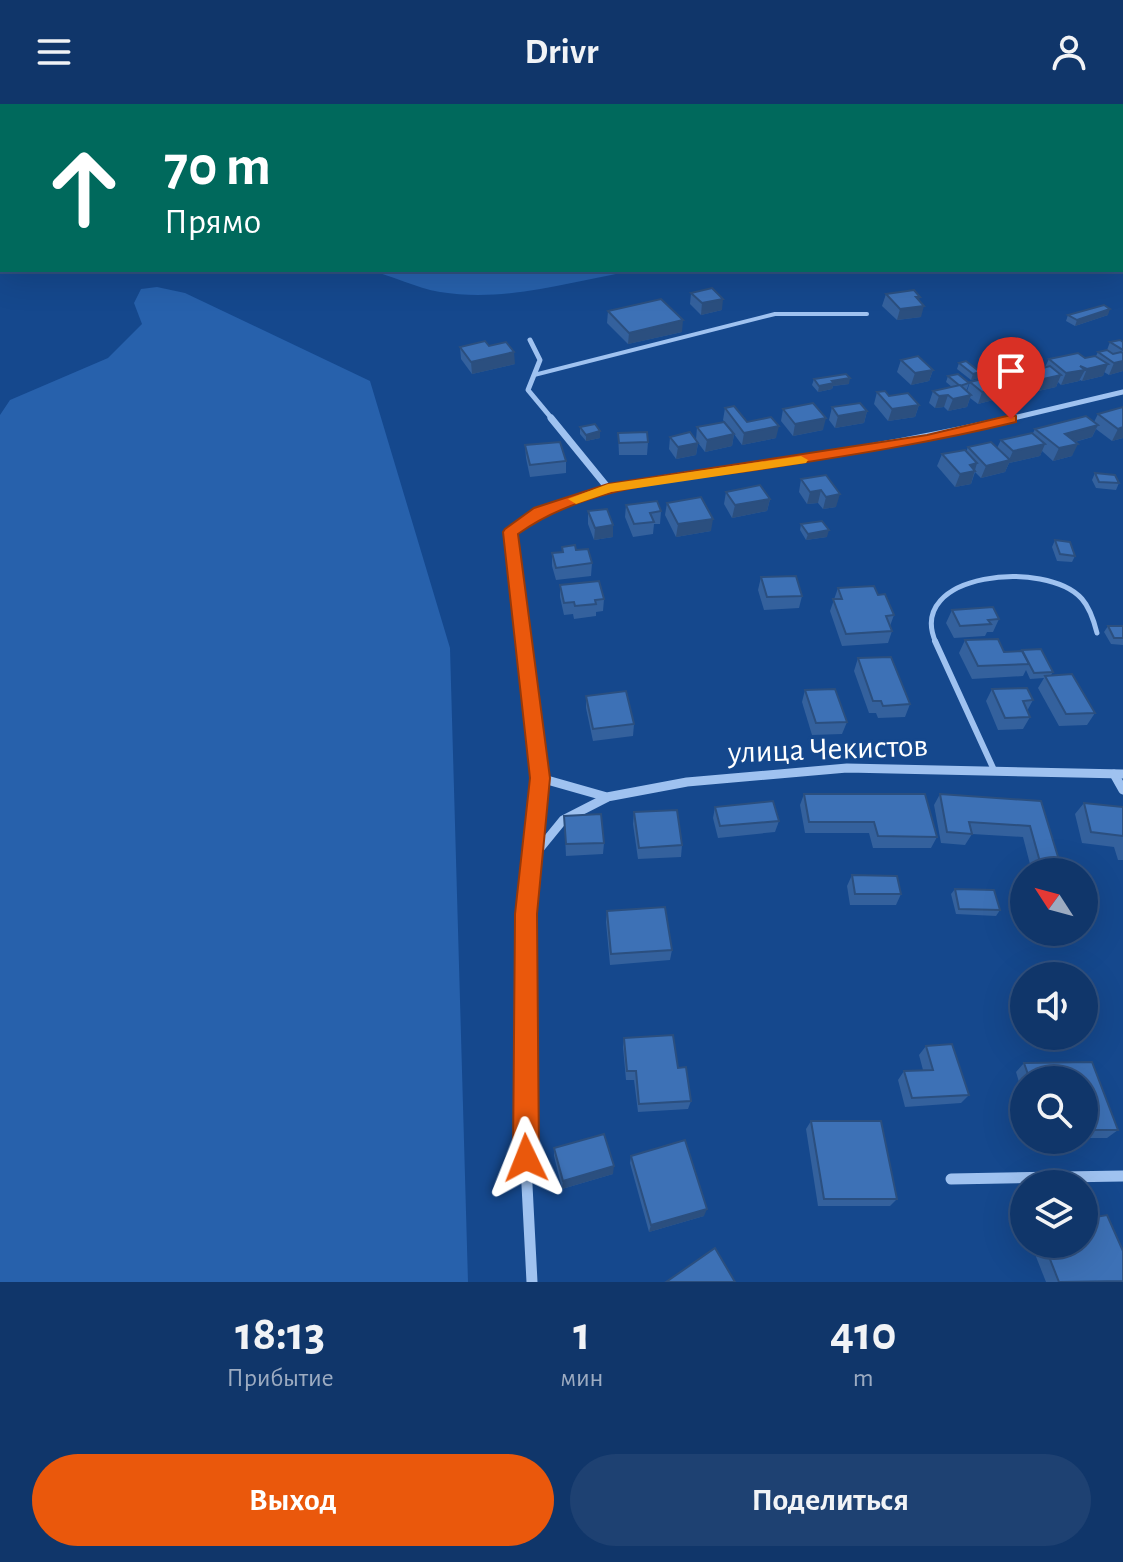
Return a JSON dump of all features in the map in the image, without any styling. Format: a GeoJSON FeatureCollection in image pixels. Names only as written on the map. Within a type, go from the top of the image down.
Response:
{"type":"FeatureCollection","features":[{"type":"Feature","properties":{"kind":"street"},"geometry":{"type":"LineString","coordinates":[[530,340],[540,360],[528,390],[608,488]]}},
{"type":"Feature","properties":{"kind":"street"},"geometry":{"type":"LineString","coordinates":[[532,1282],[524,1127],[526,914],[540,778],[510,532],[539,512],[608,488],[927,439],[1123,392]]}},
{"type":"Feature","properties":{"kind":"street","name":"улица Чекистов"},"geometry":{"type":"LineString","coordinates":[[540,778],[607,797],[687,782],[847,768],[1118,774]]}},
{"type":"Feature","properties":{"kind":"street"},"geometry":{"type":"LineString","coordinates":[[1118,774],[1123,790]]}},
{"type":"Feature","properties":{"kind":"street"},"geometry":{"type":"LineString","coordinates":[[532,859],[550,832],[572,810],[607,797]]}},
{"type":"Feature","properties":{"kind":"street"},"geometry":{"type":"LineString","coordinates":[[951,1179],[1123,1176]]}},
{"type":"Feature","properties":{"kind":"lane"},"geometry":{"type":"LineString","coordinates":[[534,375],[775,314],[867,314]]}},
{"type":"Feature","properties":{"kind":"lane"},"geometry":{"type":"LineString","coordinates":[[994,770],[931,632],[935,611],[948,593],[987,579],[1029,576],[1056,583],[1077,594],[1087,606],[1097,633]]}},
{"type":"Feature","properties":{"kind":"shaded area"},"geometry":{"type":"Polygon","coordinates":[[[375,272],[627,272],[490,295],[465,295],[422,288],[375,272]]]}},
{"type":"Feature","properties":{"kind":"shaded area"},"geometry":{"type":"Polygon","coordinates":[[[157,287],[185,293],[370,381],[450,648],[468,1282],[0,1282],[0,415],[10,400],[108,358],[142,324],[134,303],[141,289],[157,287]]]}},
{"type":"Feature","properties":{"kind":"building"},"geometry":{"type":"Polygon","coordinates":[[[712,288],[723,299],[702,303],[691,293],[712,288]]]}},
{"type":"Feature","properties":{"kind":"building"},"geometry":{"type":"Polygon","coordinates":[[[914,290],[924,306],[900,309],[886,294],[914,290]]]}},
{"type":"Feature","properties":{"kind":"building"},"geometry":{"type":"Polygon","coordinates":[[[661,299],[683,320],[629,333],[608,311],[661,299]]]}},
{"type":"Feature","properties":{"kind":"building"},"geometry":{"type":"Polygon","coordinates":[[[1104,305],[1110,309],[1077,320],[1068,315],[1104,305]]]}},
{"type":"Feature","properties":{"kind":"building"},"geometry":{"type":"Polygon","coordinates":[[[485,341],[489,346],[506,342],[514,352],[471,362],[460,347],[485,341]]]}},
{"type":"Feature","properties":{"kind":"building"},"geometry":{"type":"Polygon","coordinates":[[[1110,342],[1123,342],[1123,350],[1110,342]]]}},
{"type":"Feature","properties":{"kind":"building"},"geometry":{"type":"Polygon","coordinates":[[[1107,350],[1113,354],[1123,353],[1123,361],[1114,363],[1098,352],[1107,350]]]}},
{"type":"Feature","properties":{"kind":"building"},"geometry":{"type":"Polygon","coordinates":[[[1078,353],[1085,358],[1095,356],[1108,364],[1087,369],[1080,366],[1085,370],[1066,373],[1049,359],[1078,353]]]}},
{"type":"Feature","properties":{"kind":"building"},"geometry":{"type":"Polygon","coordinates":[[[918,356],[933,370],[915,373],[901,360],[918,356]]]}},
{"type":"Feature","properties":{"kind":"building"},"geometry":{"type":"Polygon","coordinates":[[[966,361],[980,372],[973,374],[959,363],[966,361]]]}},
{"type":"Feature","properties":{"kind":"building"},"geometry":{"type":"Polygon","coordinates":[[[1010,363],[1033,381],[1013,385],[990,367],[1010,363]]]}},
{"type":"Feature","properties":{"kind":"building"},"geometry":{"type":"Polygon","coordinates":[[[1050,366],[1061,375],[1039,380],[1028,372],[1050,366]]]}},
{"type":"Feature","properties":{"kind":"building"},"geometry":{"type":"Polygon","coordinates":[[[989,373],[1006,386],[982,392],[970,382],[986,378],[981,374],[989,373]]]}},
{"type":"Feature","properties":{"kind":"building"},"geometry":{"type":"Polygon","coordinates":[[[846,374],[850,378],[819,386],[814,379],[846,374]]]}},
{"type":"Feature","properties":{"kind":"building"},"geometry":{"type":"Polygon","coordinates":[[[958,374],[969,383],[960,386],[948,376],[958,374]]]}},
{"type":"Feature","properties":{"kind":"building"},"geometry":{"type":"Polygon","coordinates":[[[960,385],[971,395],[953,399],[948,395],[939,396],[933,391],[960,385]]]}},
{"type":"Feature","properties":{"kind":"building"},"geometry":{"type":"Polygon","coordinates":[[[885,391],[889,396],[908,393],[919,405],[892,409],[877,392],[885,391]]]}},
{"type":"Feature","properties":{"kind":"building"},"geometry":{"type":"Polygon","coordinates":[[[813,403],[826,418],[795,424],[783,409],[813,403]]]}},
{"type":"Feature","properties":{"kind":"building"},"geometry":{"type":"Polygon","coordinates":[[[860,403],[867,411],[838,416],[832,407],[860,403]]]}},
{"type":"Feature","properties":{"kind":"building"},"geometry":{"type":"Polygon","coordinates":[[[734,406],[747,422],[771,417],[779,426],[744,433],[725,408],[734,406]]]}},
{"type":"Feature","properties":{"kind":"building"},"geometry":{"type":"Polygon","coordinates":[[[1123,407],[1123,427],[1118,429],[1098,414],[1123,407]]]}},
{"type":"Feature","properties":{"kind":"building"},"geometry":{"type":"Polygon","coordinates":[[[1086,416],[1098,425],[1065,434],[1078,444],[1059,448],[1035,429],[1086,416]]]}},
{"type":"Feature","properties":{"kind":"building"},"geometry":{"type":"Polygon","coordinates":[[[724,422],[734,434],[707,440],[697,427],[724,422]]]}},
{"type":"Feature","properties":{"kind":"building"},"geometry":{"type":"Polygon","coordinates":[[[595,424],[600,431],[586,435],[580,427],[595,424]]]}},
{"type":"Feature","properties":{"kind":"building"},"geometry":{"type":"Polygon","coordinates":[[[647,432],[648,442],[619,443],[618,433],[647,432]]]}},
{"type":"Feature","properties":{"kind":"building"},"geometry":{"type":"Polygon","coordinates":[[[690,432],[698,443],[678,447],[670,437],[690,432]]]}},
{"type":"Feature","properties":{"kind":"building"},"geometry":{"type":"Polygon","coordinates":[[[1032,433],[1045,444],[1013,451],[1001,440],[1032,433]]]}},
{"type":"Feature","properties":{"kind":"building"},"geometry":{"type":"Polygon","coordinates":[[[560,442],[566,461],[530,465],[525,445],[560,442]]]}},
{"type":"Feature","properties":{"kind":"building"},"geometry":{"type":"Polygon","coordinates":[[[991,442],[1010,460],[986,466],[968,447],[991,442]]]}},
{"type":"Feature","properties":{"kind":"building"},"geometry":{"type":"Polygon","coordinates":[[[965,450],[977,463],[970,465],[975,471],[960,474],[942,454],[965,450]]]}},
{"type":"Feature","properties":{"kind":"building"},"geometry":{"type":"Polygon","coordinates":[[[1095,473],[1115,475],[1119,483],[1099,482],[1095,473]]]}},
{"type":"Feature","properties":{"kind":"building"},"geometry":{"type":"Polygon","coordinates":[[[826,475],[840,494],[826,497],[821,490],[810,492],[801,479],[826,475]]]}},
{"type":"Feature","properties":{"kind":"building"},"geometry":{"type":"Polygon","coordinates":[[[760,485],[770,499],[735,505],[726,492],[760,485]]]}},
{"type":"Feature","properties":{"kind":"building"},"geometry":{"type":"Polygon","coordinates":[[[701,497],[713,519],[678,524],[667,503],[701,497]]]}},
{"type":"Feature","properties":{"kind":"building"},"geometry":{"type":"Polygon","coordinates":[[[657,501],[661,511],[650,513],[654,522],[634,524],[626,505],[657,501]]]}},
{"type":"Feature","properties":{"kind":"building"},"geometry":{"type":"Polygon","coordinates":[[[607,509],[613,525],[595,528],[588,511],[607,509]]]}},
{"type":"Feature","properties":{"kind":"building"},"geometry":{"type":"Polygon","coordinates":[[[822,521],[829,530],[808,534],[801,524],[822,521]]]}},
{"type":"Feature","properties":{"kind":"building"},"geometry":{"type":"Polygon","coordinates":[[[1055,540],[1070,542],[1075,556],[1060,554],[1055,540]]]}},
{"type":"Feature","properties":{"kind":"building"},"geometry":{"type":"Polygon","coordinates":[[[575,545],[576,550],[588,549],[592,563],[556,568],[552,553],[563,552],[562,547],[575,545]]]}},
{"type":"Feature","properties":{"kind":"building"},"geometry":{"type":"Polygon","coordinates":[[[796,576],[802,596],[767,597],[761,577],[796,576]]]}},
{"type":"Feature","properties":{"kind":"building"},"geometry":{"type":"Polygon","coordinates":[[[599,581],[604,599],[595,600],[596,604],[575,606],[574,602],[564,603],[560,585],[599,581]]]}},
{"type":"Feature","properties":{"kind":"building"},"geometry":{"type":"Polygon","coordinates":[[[874,586],[878,595],[885,594],[894,615],[886,616],[892,631],[846,634],[833,599],[842,599],[838,588],[874,586]]]}},
{"type":"Feature","properties":{"kind":"building"},"geometry":{"type":"Polygon","coordinates":[[[993,607],[999,619],[988,620],[991,624],[960,626],[952,610],[993,607]]]}},
{"type":"Feature","properties":{"kind":"building"},"geometry":{"type":"Polygon","coordinates":[[[1108,626],[1123,626],[1123,638],[1114,638],[1108,626]]]}},
{"type":"Feature","properties":{"kind":"building"},"geometry":{"type":"Polygon","coordinates":[[[998,639],[1004,652],[1022,651],[1029,664],[978,666],[965,640],[998,639]]]}},
{"type":"Feature","properties":{"kind":"building"},"geometry":{"type":"Polygon","coordinates":[[[1041,649],[1053,672],[1034,673],[1022,650],[1041,649]]]}},
{"type":"Feature","properties":{"kind":"building"},"geometry":{"type":"Polygon","coordinates":[[[891,657],[910,704],[883,706],[881,701],[873,701],[858,658],[891,657]]]}},
{"type":"Feature","properties":{"kind":"building"},"geometry":{"type":"Polygon","coordinates":[[[1072,674],[1095,713],[1066,714],[1045,676],[1072,674]]]}},
{"type":"Feature","properties":{"kind":"building"},"geometry":{"type":"Polygon","coordinates":[[[1027,688],[1033,700],[1023,701],[1030,717],[1005,718],[992,689],[1027,688]]]}},
{"type":"Feature","properties":{"kind":"building"},"geometry":{"type":"Polygon","coordinates":[[[835,689],[847,722],[816,723],[805,690],[835,689]]]}},
{"type":"Feature","properties":{"kind":"building"},"geometry":{"type":"Polygon","coordinates":[[[626,691],[634,724],[593,729],[586,696],[626,691]]]}},
{"type":"Feature","properties":{"kind":"building"},"geometry":{"type":"Polygon","coordinates":[[[804,794],[925,794],[937,837],[878,836],[874,822],[809,822],[804,794]]]}},
{"type":"Feature","properties":{"kind":"building"},"geometry":{"type":"Polygon","coordinates":[[[940,794],[1041,801],[1058,858],[1039,858],[1030,826],[969,822],[972,834],[947,832],[940,794]]]}},
{"type":"Feature","properties":{"kind":"building"},"geometry":{"type":"Polygon","coordinates":[[[773,801],[779,821],[720,826],[715,807],[773,801]]]}},
{"type":"Feature","properties":{"kind":"building"},"geometry":{"type":"Polygon","coordinates":[[[1084,803],[1123,807],[1123,836],[1091,832],[1084,803]]]}},
{"type":"Feature","properties":{"kind":"building"},"geometry":{"type":"Polygon","coordinates":[[[677,810],[682,845],[639,848],[634,812],[677,810]]]}},
{"type":"Feature","properties":{"kind":"building"},"geometry":{"type":"Polygon","coordinates":[[[601,814],[604,843],[566,844],[564,816],[601,814]]]}},
{"type":"Feature","properties":{"kind":"building"},"geometry":{"type":"Polygon","coordinates":[[[852,875],[897,876],[901,894],[855,894],[852,875]]]}},
{"type":"Feature","properties":{"kind":"building"},"geometry":{"type":"Polygon","coordinates":[[[955,889],[994,890],[1000,910],[959,909],[955,889]]]}},
{"type":"Feature","properties":{"kind":"building"},"geometry":{"type":"Polygon","coordinates":[[[665,907],[672,950],[611,954],[607,911],[665,907]]]}},
{"type":"Feature","properties":{"kind":"building"},"geometry":{"type":"Polygon","coordinates":[[[673,1035],[678,1068],[686,1067],[691,1101],[639,1104],[636,1071],[627,1071],[624,1038],[673,1035]]]}},
{"type":"Feature","properties":{"kind":"building"},"geometry":{"type":"Polygon","coordinates":[[[952,1044],[969,1095],[912,1098],[904,1071],[933,1070],[926,1046],[952,1044]]]}},
{"type":"Feature","properties":{"kind":"building"},"geometry":{"type":"Polygon","coordinates":[[[1092,1062],[1094,1066],[1025,1066],[1024,1063],[1092,1062]]]}},
{"type":"Feature","properties":{"kind":"building"},"geometry":{"type":"Polygon","coordinates":[[[1098,1078],[1118,1130],[1098,1130],[1098,1078]]]}},
{"type":"Feature","properties":{"kind":"building"},"geometry":{"type":"Polygon","coordinates":[[[811,1121],[881,1121],[897,1199],[824,1199],[811,1121]]]}},
{"type":"Feature","properties":{"kind":"building"},"geometry":{"type":"Polygon","coordinates":[[[604,1134],[614,1166],[563,1181],[554,1148],[604,1134]]]}},
{"type":"Feature","properties":{"kind":"building"},"geometry":{"type":"Polygon","coordinates":[[[685,1140],[707,1209],[651,1225],[631,1156],[685,1140]]]}},
{"type":"Feature","properties":{"kind":"building"},"geometry":{"type":"Polygon","coordinates":[[[1107,1215],[1123,1251],[1123,1281],[1059,1282],[1050,1258],[1098,1258],[1098,1217],[1107,1215]]]}},
{"type":"Feature","properties":{"kind":"building"},"geometry":{"type":"Polygon","coordinates":[[[715,1248],[735,1282],[666,1282],[715,1248]]]}},
{"type":"Feature","properties":{"kind":"slow traffic"},"geometry":{"type":"LineString","coordinates":[[576,499],[608,488],[801,460]]}},
{"type":"Feature","properties":{"kind":"route"},"geometry":{"type":"LineString","coordinates":[[526,1158],[526,914],[540,778],[510,532],[539,512],[608,488],[743,470],[927,439],[1011,419]]}}]}
